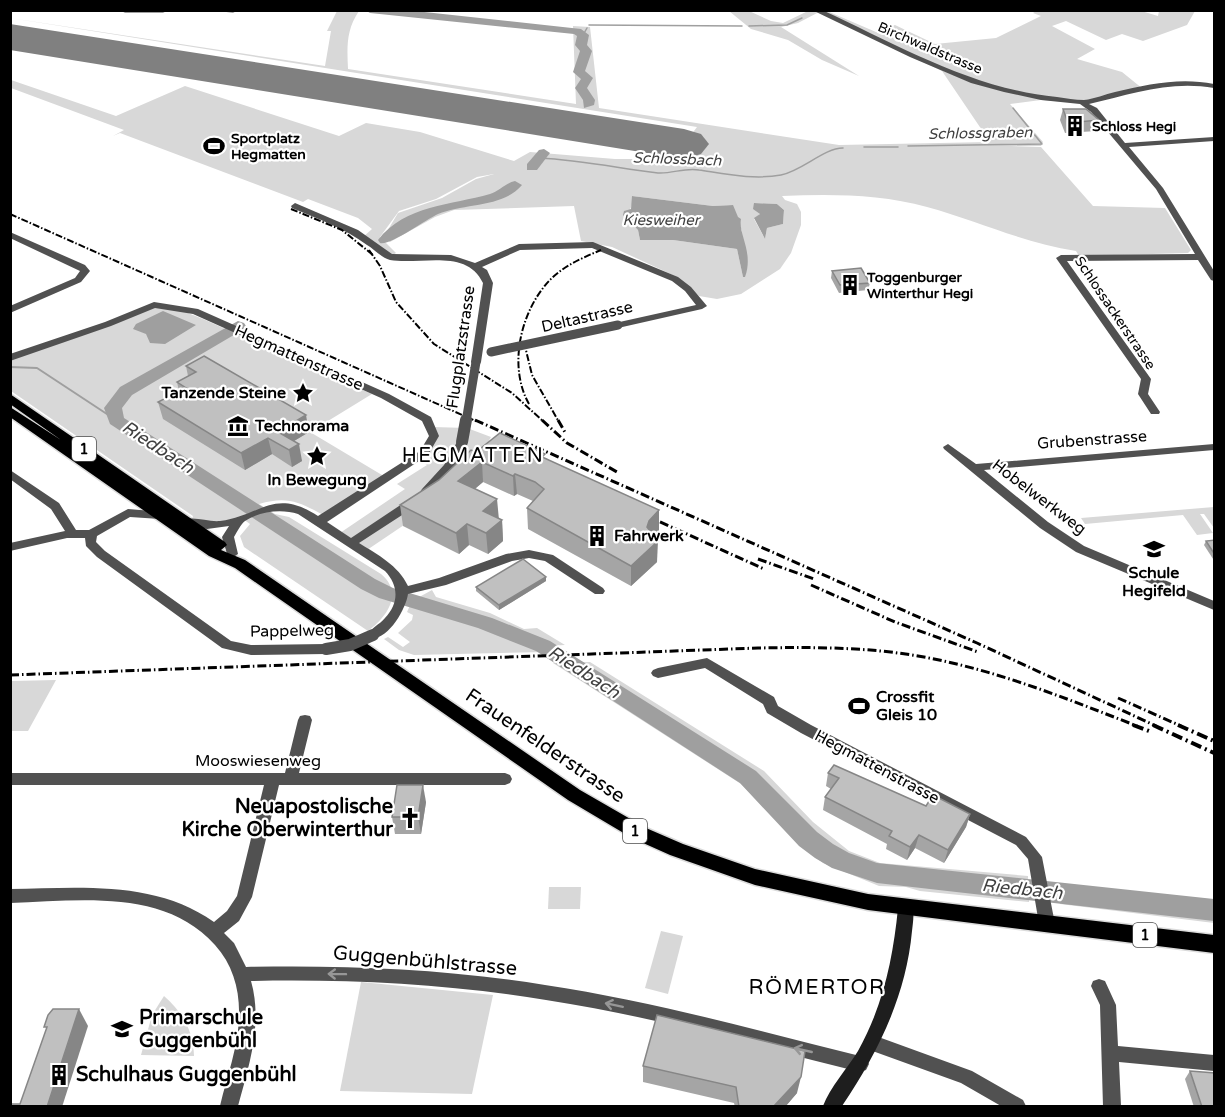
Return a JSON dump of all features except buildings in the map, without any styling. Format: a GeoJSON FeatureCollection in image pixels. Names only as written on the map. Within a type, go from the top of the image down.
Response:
{"type":"FeatureCollection","features":[{"type":"Feature","properties":{"kind":"main road","name":"Frauenfelderstrasse"},"geometry":{"type":"LineString","coordinates":[[10,398],[191,522],[236,559],[547,777],[602,813],[639,833],[677,850],[755,878],[812,892],[906,908],[1215,944]]}},
{"type":"Feature","properties":{"kind":"main road","name":"Frauenfelderstrasse"},"geometry":{"type":"LineString","coordinates":[[10,411],[214,552],[236,559]]}},
{"type":"Feature","properties":{"kind":"main road"},"geometry":{"type":"LineString","coordinates":[[832,1107],[873,1043],[886,1014],[900,966],[906,908]]}},
{"type":"Feature","properties":{"kind":"street","name":"Birchwaldstrasse"},"geometry":{"type":"LineString","coordinates":[[815,10],[955,76],[1024,97],[1083,103],[1116,94],[1186,82],[1215,86]]}},
{"type":"Feature","properties":{"kind":"street"},"geometry":{"type":"LineString","coordinates":[[1202,83],[1215,75]]}},
{"type":"Feature","properties":{"kind":"street"},"geometry":{"type":"LineString","coordinates":[[1083,103],[1094,110],[1162,192],[1215,278]]}},
{"type":"Feature","properties":{"kind":"street"},"geometry":{"type":"LineString","coordinates":[[1124,145],[1215,139]]}},
{"type":"Feature","properties":{"kind":"street","name":"Flugplatzstrasse"},"geometry":{"type":"LineString","coordinates":[[295,206],[355,232],[390,257],[452,258],[476,266],[486,275],[488,283],[462,442],[449,467],[432,487],[411,504],[351,543]]}},
{"type":"Feature","properties":{"kind":"street"},"geometry":{"type":"LineString","coordinates":[[10,235],[82,267],[85,271],[78,280],[10,310]]}},
{"type":"Feature","properties":{"kind":"street","name":"Deltastrasse"},"geometry":{"type":"LineString","coordinates":[[476,266],[519,247],[593,244],[675,279],[685,285],[702,306],[490,352],[477,358]]}},
{"type":"Feature","properties":{"kind":"street","name":"Schlossackerstrasse"},"geometry":{"type":"LineString","coordinates":[[1155,412],[1143,394],[1146,379],[1061,258],[1201,257]]}},
{"type":"Feature","properties":{"kind":"street","name":"Hegmattenstrasse"},"geometry":{"type":"LineString","coordinates":[[10,358],[108,324],[156,304],[190,309],[417,411],[432,424],[434,439],[424,453],[318,522]]}},
{"type":"Feature","properties":{"kind":"street","name":"Hobelwerkweg"},"geometry":{"type":"LineString","coordinates":[[948,447],[1044,525],[1080,549],[1215,606]]}},
{"type":"Feature","properties":{"kind":"street","name":"Grubenstrasse"},"geometry":{"type":"LineString","coordinates":[[973,468],[1215,447]]}},
{"type":"Feature","properties":{"kind":"street"},"geometry":{"type":"LineString","coordinates":[[10,473],[55,506],[72,533]]}},
{"type":"Feature","properties":{"kind":"street"},"geometry":{"type":"LineString","coordinates":[[10,547],[72,533],[91,534],[120,516],[128,507],[130,494]]}},
{"type":"Feature","properties":{"kind":"street"},"geometry":{"type":"LineString","coordinates":[[191,522],[218,527],[268,509],[292,508],[318,522],[393,571],[401,583],[402,598],[514,556],[529,554],[549,558],[599,591]]}},
{"type":"Feature","properties":{"kind":"street"},"geometry":{"type":"LineString","coordinates":[[120,516],[137,512],[160,515]]}},
{"type":"Feature","properties":{"kind":"street"},"geometry":{"type":"LineString","coordinates":[[236,559],[228,537],[244,518]]}},
{"type":"Feature","properties":{"kind":"street","name":"Pappelweg"},"geometry":{"type":"LineString","coordinates":[[91,534],[90,541],[96,550],[222,643],[251,650],[326,649],[350,645],[373,635],[391,621],[402,598]]}},
{"type":"Feature","properties":{"kind":"street","name":"Hegmattenstrasse"},"geometry":{"type":"LineString","coordinates":[[658,674],[707,663],[769,701],[772,709],[806,729],[1021,841],[1035,856],[1047,924]]}},
{"type":"Feature","properties":{"kind":"street"},"geometry":{"type":"LineString","coordinates":[[291,779],[305,720]]}},
{"type":"Feature","properties":{"kind":"street","name":"Mooswiesenweg"},"geometry":{"type":"LineString","coordinates":[[10,778],[505,778]]}},
{"type":"Feature","properties":{"kind":"street"},"geometry":{"type":"LineString","coordinates":[[214,932],[233,915],[244,897],[273,779]]}},
{"type":"Feature","properties":{"kind":"street"},"geometry":{"type":"LineString","coordinates":[[10,896],[142,898],[185,911],[214,932],[232,954],[242,974],[246,989],[247,1027],[229,1107]]}},
{"type":"Feature","properties":{"kind":"street","name":"Guggenbühlstrasse"},"geometry":{"type":"LineString","coordinates":[[242,974],[383,975],[507,987],[601,1002],[860,1064]]}},
{"type":"Feature","properties":{"kind":"street"},"geometry":{"type":"LineString","coordinates":[[1098,986],[1108,1005],[1112,1107]]}},
{"type":"Feature","properties":{"kind":"street"},"geometry":{"type":"LineString","coordinates":[[873,1043],[966,1077],[1017,1107]]}},
{"type":"Feature","properties":{"kind":"street"},"geometry":{"type":"LineString","coordinates":[[1109,1053],[1215,1063]]}},
{"type":"Feature","properties":{"kind":"shaded area"},"geometry":{"type":"Polygon","coordinates":[[[1138,10],[1158,16],[1159,11],[1195,11],[1187,25],[1143,41],[1122,34],[1106,40],[1066,21],[1052,26],[1095,49],[1077,59],[1122,72],[1143,89],[1083,103],[1041,100],[1010,104],[1043,142],[1041,146],[1011,147],[1041,147],[1093,206],[1165,208],[1191,250],[1188,253],[1079,256],[1076,251],[1038,243],[909,203],[855,196],[782,196],[785,200],[797,204],[801,212],[801,225],[791,253],[780,269],[741,294],[717,299],[699,296],[675,276],[612,247],[581,241],[574,206],[454,210],[435,217],[390,242],[383,238],[398,213],[442,198],[476,179],[494,174],[477,177],[436,199],[399,211],[380,237],[396,253],[390,257],[363,237],[372,229],[358,218],[308,199],[303,202],[120,133],[113,136],[124,130],[11,88],[11,80],[116,116],[185,86],[339,136],[366,123],[420,132],[514,161],[530,152],[615,159],[673,159],[697,127],[10,18],[325,66],[331,31],[327,31],[337,11],[359,11],[350,32],[348,69],[576,104],[573,26],[590,27],[599,108],[839,145],[990,142],[942,71],[819,12],[798,23],[781,27],[859,76],[822,60],[788,40],[751,29],[729,11],[749,11],[771,21],[783,23],[808,11],[827,11],[876,32],[895,25],[935,44],[996,38],[1041,16],[1033,13],[1036,11],[1138,10]],[[632,196],[632,205],[626,219],[638,230],[640,240],[673,240],[737,249],[743,277],[742,231],[732,205],[713,206],[632,196]],[[754,203],[760,214],[754,219],[765,239],[767,228],[783,224],[784,210],[777,204],[754,203]]]}},
{"type":"Feature","properties":{"kind":"shaded area"},"geometry":{"type":"Polygon","coordinates":[[[157,307],[183,311],[203,319],[372,394],[310,432],[387,478],[327,517],[287,500],[259,504],[275,514],[289,517],[381,574],[388,581],[392,597],[387,612],[368,631],[244,547],[240,536],[250,524],[243,519],[231,524],[191,522],[193,516],[11,391],[10,358],[157,307]]]}},
{"type":"Feature","properties":{"kind":"shaded area"},"geometry":{"type":"Polygon","coordinates":[[[433,427],[467,428],[491,437],[472,470],[441,500],[364,552],[337,535],[405,489],[397,484],[427,465],[417,459],[424,453],[433,427]]]}},
{"type":"Feature","properties":{"kind":"shaded area"},"geometry":{"type":"Polygon","coordinates":[[[1214,507],[1214,528],[1204,514],[1200,514],[1213,533],[1197,535],[1183,515],[1085,524],[1081,518],[1214,507]]]}},
{"type":"Feature","properties":{"kind":"shaded area"},"geometry":{"type":"Polygon","coordinates":[[[432,590],[436,597],[490,613],[524,629],[537,628],[565,645],[530,647],[545,652],[414,655],[399,650],[384,639],[388,637],[403,647],[410,642],[398,633],[412,620],[413,615],[407,612],[412,601],[432,590]]]}},
{"type":"Feature","properties":{"kind":"shaded area"},"geometry":{"type":"Polygon","coordinates":[[[590,662],[764,771],[813,822],[849,851],[880,863],[1028,876],[1029,902],[920,891],[906,887],[879,886],[823,863],[804,849],[741,784],[553,663],[590,662]]]}},
{"type":"Feature","properties":{"kind":"shaded area"},"geometry":{"type":"Polygon","coordinates":[[[56,680],[28,731],[12,731],[11,734],[11,681],[56,680]]]}},
{"type":"Feature","properties":{"kind":"shaded area"},"geometry":{"type":"Polygon","coordinates":[[[1062,886],[1214,901],[1214,923],[1060,904],[1057,889],[1062,886]]]}},
{"type":"Feature","properties":{"kind":"shaded area"},"geometry":{"type":"Polygon","coordinates":[[[549,887],[581,887],[580,909],[548,909],[549,887]]]}},
{"type":"Feature","properties":{"kind":"shaded area"},"geometry":{"type":"Polygon","coordinates":[[[661,931],[683,936],[668,994],[645,988],[661,931]]]}},
{"type":"Feature","properties":{"kind":"shaded area"},"geometry":{"type":"Polygon","coordinates":[[[361,982],[493,995],[472,1094],[340,1091],[361,982]]]}},
{"type":"Feature","properties":{"kind":"shaded area"},"geometry":{"type":"Polygon","coordinates":[[[164,996],[177,1009],[186,1023],[192,1038],[194,1056],[141,1055],[152,1015],[164,996]]]}},
{"type":"Feature","properties":{"kind":"water","name":"Kiesweiher"},"geometry":{"type":"Polygon","coordinates":[[[632,196],[713,206],[733,205],[741,219],[747,252],[745,277],[743,277],[737,249],[673,240],[640,240],[638,230],[623,215],[624,211],[631,209],[632,196]]]}},
{"type":"Feature","properties":{"kind":"water"},"geometry":{"type":"Polygon","coordinates":[[[754,203],[777,204],[784,210],[783,224],[767,228],[765,239],[754,218],[760,214],[753,209],[754,203]]]}},
{"type":"Feature","properties":{"kind":"water"},"geometry":{"type":"Polygon","coordinates":[[[163,311],[196,325],[165,344],[150,343],[146,334],[133,329],[136,324],[163,311]]]}},
{"type":"Feature","properties":{"kind":"waterway","name":"Riedbach"},"geometry":{"type":"LineString","coordinates":[[125,10],[163,10]]}},
{"type":"Feature","properties":{"kind":"waterway","name":"Riedbach"},"geometry":{"type":"LineString","coordinates":[[218,10],[233,10]]}},
{"type":"Feature","properties":{"kind":"waterway","name":"Riedbach"},"geometry":{"type":"LineString","coordinates":[[370,10],[577,31],[583,35],[581,45],[586,51],[579,72],[587,78],[581,88],[589,100],[588,105]]}},
{"type":"Feature","properties":{"kind":"waterway"},"geometry":{"type":"LineString","coordinates":[[749,26],[787,25],[802,18]]}},
{"type":"Feature","properties":{"kind":"waterway"},"geometry":{"type":"LineString","coordinates":[[589,25],[742,26]]}},
{"type":"Feature","properties":{"kind":"waterway"},"geometry":{"type":"LineString","coordinates":[[583,35],[587,28]]}},
{"type":"Feature","properties":{"kind":"waterway","name":"Schlossgraben"},"geometry":{"type":"LineString","coordinates":[[908,146],[1042,144],[1013,108]]}},
{"type":"Feature","properties":{"kind":"waterway","name":"Schlossgraben"},"geometry":{"type":"LineString","coordinates":[[864,147],[898,147]]}},
{"type":"Feature","properties":{"kind":"waterway","name":"Schlossbach"},"geometry":{"type":"LineString","coordinates":[[540,158],[658,173],[694,169],[761,177],[789,173],[828,152],[843,148]]}},
{"type":"Feature","properties":{"kind":"waterway","name":"Schlossbach"},"geometry":{"type":"LineString","coordinates":[[532,167],[544,153]]}},
{"type":"Feature","properties":{"kind":"waterway","name":"Riedbach"},"geometry":{"type":"LineString","coordinates":[[385,240],[408,223],[427,214],[446,206],[495,197],[515,185]]}},
{"type":"Feature","properties":{"kind":"waterway","name":"Riedbach"},"geometry":{"type":"LineString","coordinates":[[238,326],[126,391],[113,408],[116,420],[368,584],[386,593],[485,623],[543,646],[748,777],[808,839],[841,861],[877,873],[1214,910]]}},
{"type":"Feature","properties":{"kind":"waterway"},"geometry":{"type":"LineString","coordinates":[[10,367],[37,368],[116,420]]}},
{"type":"Feature","properties":{"kind":"runway"},"geometry":{"type":"LineString","coordinates":[[10,37],[684,144]]}},
{"type":"Feature","properties":{"kind":"railway"},"geometry":{"type":"LineString","coordinates":[[291,209],[342,230],[372,254]]}},
{"type":"Feature","properties":{"kind":"railway"},"geometry":{"type":"LineString","coordinates":[[10,214],[478,422]]}},
{"type":"Feature","properties":{"kind":"railway"},"geometry":{"type":"LineString","coordinates":[[369,250],[372,254]]}},
{"type":"Feature","properties":{"kind":"railway"},"geometry":{"type":"LineString","coordinates":[[529,404],[519,374],[518,357],[524,324],[531,308],[549,281],[560,271],[601,250]]}},
{"type":"Feature","properties":{"kind":"railway"},"geometry":{"type":"LineString","coordinates":[[372,254],[380,266],[396,302],[434,344],[512,393],[544,422]]}},
{"type":"Feature","properties":{"kind":"railway"},"geometry":{"type":"LineString","coordinates":[[524,342],[532,375],[559,422]]}},
{"type":"Feature","properties":{"kind":"railway"},"geometry":{"type":"LineString","coordinates":[[475,420],[977,643],[1156,726]]}},
{"type":"Feature","properties":{"kind":"railway"},"geometry":{"type":"LineString","coordinates":[[542,420],[567,443],[617,472]]}},
{"type":"Feature","properties":{"kind":"railway"},"geometry":{"type":"LineString","coordinates":[[558,420],[566,434]]}},
{"type":"Feature","properties":{"kind":"railway"},"geometry":{"type":"LineString","coordinates":[[645,515],[764,569]]}},
{"type":"Feature","properties":{"kind":"railway"},"geometry":{"type":"LineString","coordinates":[[758,559],[814,579]]}},
{"type":"Feature","properties":{"kind":"railway"},"geometry":{"type":"LineString","coordinates":[[811,585],[895,622],[978,652]]}},
{"type":"Feature","properties":{"kind":"railway"},"geometry":{"type":"LineString","coordinates":[[10,675],[758,648],[839,648],[898,653],[974,668],[1029,685],[1137,726]]}},
{"type":"Feature","properties":{"kind":"railway"},"geometry":{"type":"LineString","coordinates":[[1118,698],[1181,726]]}},
{"type":"Feature","properties":{"kind":"railway"},"geometry":{"type":"LineString","coordinates":[[1133,725],[1149,731]]}},
{"type":"Feature","properties":{"kind":"railway"},"geometry":{"type":"LineString","coordinates":[[1153,725],[1214,753]]}},
{"type":"Feature","properties":{"kind":"railway"},"geometry":{"type":"LineString","coordinates":[[1178,725],[1214,741]]}},
{"type":"Feature","properties":{"kind":"place","name":"Schloss Hegi"},"geometry":{"type":"Point","coordinates":[1075,126]}},
{"type":"Feature","properties":{"kind":"place","name":"Sportplatz Hegmatten"},"geometry":{"type":"Point","coordinates":[214,146]}},
{"type":"Feature","properties":{"kind":"place","name":"Toggenburger Winterthur Hegi"},"geometry":{"type":"Point","coordinates":[850,285]}},
{"type":"Feature","properties":{"kind":"place","name":"Tanzende Steine"},"geometry":{"type":"Point","coordinates":[303,393]}},
{"type":"Feature","properties":{"kind":"place","name":"Technorama"},"geometry":{"type":"Point","coordinates":[238,426]}},
{"type":"Feature","properties":{"kind":"place","name":"In Bewegung"},"geometry":{"type":"Point","coordinates":[317,456]}},
{"type":"Feature","properties":{"kind":"place","name":"Fahrwerk"},"geometry":{"type":"Point","coordinates":[597,536]}},
{"type":"Feature","properties":{"kind":"place","name":"Schule Hegifeld"},"geometry":{"type":"Point","coordinates":[1154,549]}},
{"type":"Feature","properties":{"kind":"place","name":"Crossfit Gleis 10"},"geometry":{"type":"Point","coordinates":[859,706]}},
{"type":"Feature","properties":{"kind":"place","name":"Neuapostolische Kirche Oberwinterthur"},"geometry":{"type":"Point","coordinates":[410,818]}},
{"type":"Feature","properties":{"kind":"place","name":"Primarschule Guggenbühl"},"geometry":{"type":"Point","coordinates":[122,1029]}},
{"type":"Feature","properties":{"kind":"place","name":"Schulhaus Guggenbühl"},"geometry":{"type":"Point","coordinates":[59,1075]}},
{"type":"Feature","properties":{"kind":"district","name":"HEGMATTEN"},"geometry":{"type":"Point","coordinates":[473,456]}},
{"type":"Feature","properties":{"kind":"district","name":"RÖMERTOR"},"geometry":{"type":"Point","coordinates":[817,987]}}]}
